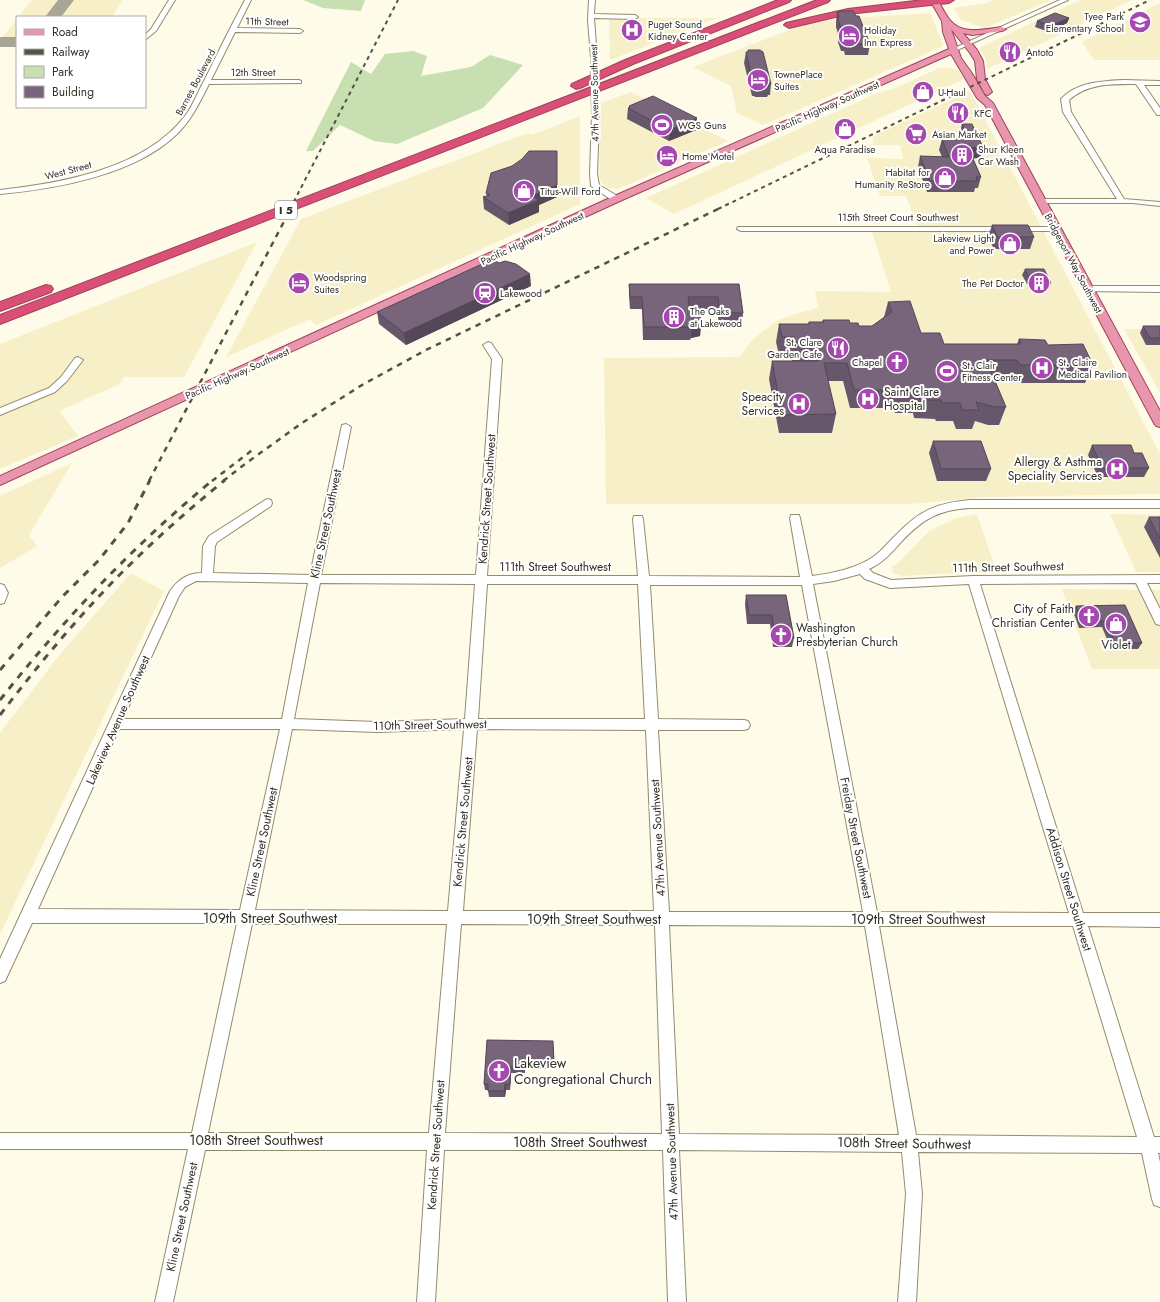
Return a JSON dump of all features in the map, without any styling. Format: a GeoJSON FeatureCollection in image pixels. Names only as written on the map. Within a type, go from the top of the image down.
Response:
{"type":"FeatureCollection","features":[{"type":"Feature","properties":{"kind":"highway"},"geometry":{"type":"LineString","coordinates":[[570,94],[629,62],[786,0]]}},
{"type":"Feature","properties":{"kind":"highway","name":"I 5"},"geometry":{"type":"LineString","coordinates":[[0,320],[570,94],[802,0]]}},
{"type":"Feature","properties":{"kind":"highway","name":"I 5"},"geometry":{"type":"LineString","coordinates":[[133,256],[825,0]]}},
{"type":"Feature","properties":{"kind":"highway"},"geometry":{"type":"LineString","coordinates":[[570,94],[609,89],[715,50],[813,18],[858,10],[949,0]]}},
{"type":"Feature","properties":{"kind":"highway"},"geometry":{"type":"LineString","coordinates":[[0,307],[59,284]]}},
{"type":"Feature","properties":{"kind":"main road","name":"Bridgeport Way Southwest"},"geometry":{"type":"LineString","coordinates":[[934,1],[946,24],[953,50],[957,58],[981,98],[989,103],[1160,423]]}},
{"type":"Feature","properties":{"kind":"main road","name":"Bridgeport Way Southwest"},"geometry":{"type":"LineString","coordinates":[[946,24],[955,29],[968,44],[979,61],[981,79],[992,98],[989,103]]}},
{"type":"Feature","properties":{"kind":"main road"},"geometry":{"type":"LineString","coordinates":[[946,24],[954,32],[958,39],[968,44]]}},
{"type":"Feature","properties":{"kind":"main road"},"geometry":{"type":"LineString","coordinates":[[955,29],[972,33],[1002,29]]}},
{"type":"Feature","properties":{"kind":"main road","name":"Pacific Highway Southwest"},"geometry":{"type":"LineString","coordinates":[[0,481],[616,199],[953,50]]}},
{"type":"Feature","properties":{"kind":"main road"},"geometry":{"type":"LineString","coordinates":[[917,66],[940,65]]}},
{"type":"Feature","properties":{"kind":"main road"},"geometry":{"type":"LineString","coordinates":[[953,66],[966,72]]}},
{"type":"Feature","properties":{"kind":"street"},"geometry":{"type":"LineString","coordinates":[[146,37],[154,30],[172,0]]}},
{"type":"Feature","properties":{"kind":"street","name":"Barnes Boulevard"},"geometry":{"type":"LineString","coordinates":[[139,156],[170,137],[182,126],[208,82],[248,0]]}},
{"type":"Feature","properties":{"kind":"street","name":"47th Avenue Southwest"},"geometry":{"type":"LineString","coordinates":[[592,0],[591,16],[594,58],[596,138],[594,179],[595,186],[616,199]]}},
{"type":"Feature","properties":{"kind":"street","name":"Pacific Highway Southwest"},"geometry":{"type":"LineString","coordinates":[[953,50],[1065,0]]}},
{"type":"Feature","properties":{"kind":"street"},"geometry":{"type":"LineString","coordinates":[[591,16],[636,17]]}},
{"type":"Feature","properties":{"kind":"street","name":"11th Street"},"geometry":{"type":"LineString","coordinates":[[233,30],[300,31]]}},
{"type":"Feature","properties":{"kind":"street","name":"12th Street"},"geometry":{"type":"LineString","coordinates":[[208,82],[299,82]]}},
{"type":"Feature","properties":{"kind":"street"},"geometry":{"type":"LineString","coordinates":[[1122,201],[1067,112],[1065,99],[1073,91],[1087,85],[1106,83],[1160,83]]}},
{"type":"Feature","properties":{"kind":"street"},"geometry":{"type":"LineString","coordinates":[[1138,83],[1160,113]]}},
{"type":"Feature","properties":{"kind":"street","name":"West Street"},"geometry":{"type":"LineString","coordinates":[[0,192],[39,188],[79,178],[107,170],[139,156]]}},
{"type":"Feature","properties":{"kind":"street"},"geometry":{"type":"LineString","coordinates":[[1041,201],[1122,201],[1160,204]]}},
{"type":"Feature","properties":{"kind":"street","name":"115th Street Court Southwest"},"geometry":{"type":"LineString","coordinates":[[741,229],[1055,229]]}},
{"type":"Feature","properties":{"kind":"street"},"geometry":{"type":"LineString","coordinates":[[1088,289],[1160,289]]}},
{"type":"Feature","properties":{"kind":"street","name":"Kendrick Street Southwest"},"geometry":{"type":"LineString","coordinates":[[426,1302],[436,1142],[471,724],[497,359],[488,345]]}},
{"type":"Feature","properties":{"kind":"street"},"geometry":{"type":"LineString","coordinates":[[0,412],[52,390],[64,379],[78,360]]}},
{"type":"Feature","properties":{"kind":"street","name":"Kline Street Southwest"},"geometry":{"type":"LineString","coordinates":[[164,1302],[287,724],[297,665],[346,427]]}},
{"type":"Feature","properties":{"kind":"street"},"geometry":{"type":"LineString","coordinates":[[207,576],[209,546],[213,539],[267,503]]}},
{"type":"Feature","properties":{"kind":"street","name":"111th Street Southwest"},"geometry":{"type":"LineString","coordinates":[[207,576],[315,579],[807,581],[834,577],[861,568],[882,556],[924,515],[942,507],[970,504],[1160,504]]}},
{"type":"Feature","properties":{"kind":"street","name":"Freiday Street Southwest"},"geometry":{"type":"LineString","coordinates":[[795,518],[871,919],[909,1143],[914,1194],[907,1302]]}},
{"type":"Feature","properties":{"kind":"street","name":"47th Avenue Southwest"},"geometry":{"type":"LineString","coordinates":[[638,519],[644,580],[662,919],[672,1142],[677,1302]]}},
{"type":"Feature","properties":{"kind":"street","name":"111th Street Southwest"},"geometry":{"type":"LineString","coordinates":[[861,568],[869,576],[890,584],[973,580],[1160,579]]}},
{"type":"Feature","properties":{"kind":"street","name":"Lakeview Avenue Southwest"},"geometry":{"type":"LineString","coordinates":[[0,976],[178,589],[181,584],[194,577],[207,576]]}},
{"type":"Feature","properties":{"kind":"street","name":"Addison Street Southwest"},"geometry":{"type":"LineString","coordinates":[[973,580],[1079,919],[1154,1145],[1160,1199]]}},
{"type":"Feature","properties":{"kind":"street"},"geometry":{"type":"LineString","coordinates":[[1140,580],[1160,621]]}},
{"type":"Feature","properties":{"kind":"street"},"geometry":{"type":"LineString","coordinates":[[0,588],[2,593],[0,600]]}},
{"type":"Feature","properties":{"kind":"street","name":"110th Street Southwest"},"geometry":{"type":"LineString","coordinates":[[116,724],[287,724],[377,727],[471,724],[744,725]]}},
{"type":"Feature","properties":{"kind":"street","name":"109th Street Southwest"},"geometry":{"type":"LineString","coordinates":[[28,916],[246,918],[454,917],[1160,920]]}},
{"type":"Feature","properties":{"kind":"street","name":"108th Street Southwest"},"geometry":{"type":"LineString","coordinates":[[0,1141],[199,1140],[909,1143],[1073,1146],[1154,1145]]}},
{"type":"Feature","properties":{"kind":"shaded area"},"geometry":{"type":"Polygon","coordinates":[[[32,0],[123,0],[113,16],[19,16],[32,0]]]}},
{"type":"Feature","properties":{"kind":"shaded area"},"geometry":{"type":"Polygon","coordinates":[[[992,0],[1051,0],[985,28],[961,20],[954,8],[987,3],[992,0]]]}},
{"type":"Feature","properties":{"kind":"shaded area"},"geometry":{"type":"Polygon","coordinates":[[[1080,0],[1132,0],[987,69],[985,58],[980,50],[981,47],[1080,0]]]}},
{"type":"Feature","properties":{"kind":"shaded area","name":"Tyee Park Elementary School"},"geometry":{"type":"Polygon","coordinates":[[[1160,3],[1160,60],[1094,60],[1082,42],[1160,3]]]}},
{"type":"Feature","properties":{"kind":"shaded area"},"geometry":{"type":"Polygon","coordinates":[[[930,13],[943,44],[941,47],[763,125],[737,113],[731,86],[693,67],[800,26],[836,19],[930,13]]]}},
{"type":"Feature","properties":{"kind":"shaded area"},"geometry":{"type":"Polygon","coordinates":[[[609,18],[718,18],[610,60],[609,18]]]}},
{"type":"Feature","properties":{"kind":"shaded area"},"geometry":{"type":"Polygon","coordinates":[[[16,20],[16,47],[0,47],[0,40],[16,20]]]}},
{"type":"Feature","properties":{"kind":"shaded area"},"geometry":{"type":"Polygon","coordinates":[[[939,68],[958,70],[964,79],[674,214],[646,198],[880,92],[896,88],[939,68]]]}},
{"type":"Feature","properties":{"kind":"shaded area","name":"Saint Clare Hospital"},"geometry":{"type":"Polygon","coordinates":[[[970,91],[1160,454],[1160,494],[986,497],[910,504],[606,504],[604,358],[740,357],[751,341],[779,320],[818,308],[815,291],[891,292],[872,232],[920,232],[906,196],[880,196],[867,158],[903,159],[900,145],[869,145],[874,142],[872,137],[970,91]]]}},
{"type":"Feature","properties":{"kind":"shaded area"},"geometry":{"type":"Polygon","coordinates":[[[631,92],[728,141],[618,189],[607,188],[601,182],[599,175],[601,103],[631,92]]]}},
{"type":"Feature","properties":{"kind":"shaded area"},"geometry":{"type":"Polygon","coordinates":[[[580,116],[580,204],[316,325],[310,319],[226,357],[301,219],[528,133],[532,135],[580,116]]]}},
{"type":"Feature","properties":{"kind":"shaded area"},"geometry":{"type":"Polygon","coordinates":[[[257,242],[184,377],[124,377],[120,384],[59,411],[78,436],[0,469],[0,344],[257,242]]]}},
{"type":"Feature","properties":{"kind":"shaded area"},"geometry":{"type":"Polygon","coordinates":[[[1124,329],[1160,329],[1160,393],[1124,329]]]}},
{"type":"Feature","properties":{"kind":"shaded area"},"geometry":{"type":"Polygon","coordinates":[[[72,463],[29,535],[37,546],[0,568],[0,496],[72,463]]]}},
{"type":"Feature","properties":{"kind":"shaded area"},"geometry":{"type":"Polygon","coordinates":[[[977,514],[997,573],[901,576],[893,573],[892,566],[897,564],[929,531],[956,518],[977,514]]]}},
{"type":"Feature","properties":{"kind":"shaded area"},"geometry":{"type":"Polygon","coordinates":[[[1110,514],[1160,515],[1160,572],[1136,572],[1110,514]]]}},
{"type":"Feature","properties":{"kind":"shaded area"},"geometry":{"type":"Polygon","coordinates":[[[131,573],[164,591],[0,934],[0,733],[60,654],[131,573]]]}},
{"type":"Feature","properties":{"kind":"shaded area"},"geometry":{"type":"Polygon","coordinates":[[[1062,589],[1160,590],[1160,669],[1092,669],[1062,589]]]}},
{"type":"Feature","properties":{"kind":"green space"},"geometry":{"type":"Polygon","coordinates":[[[303,0],[365,0],[361,11],[323,8],[303,0]]]}},
{"type":"Feature","properties":{"kind":"green space"},"geometry":{"type":"Polygon","coordinates":[[[413,51],[427,56],[421,76],[471,67],[490,55],[523,65],[483,108],[397,144],[374,141],[340,125],[313,151],[306,151],[351,62],[371,74],[385,54],[413,51]]]}},
{"type":"Feature","properties":{"kind":"building"},"geometry":{"type":"Polygon","coordinates":[[[853,11],[856,16],[859,16],[870,44],[847,44],[846,41],[843,41],[840,31],[842,31],[837,17],[839,17],[837,12],[853,11]]]}},
{"type":"Feature","properties":{"kind":"building"},"geometry":{"type":"Polygon","coordinates":[[[1055,13],[1069,18],[1051,26],[1037,21],[1055,13]]]}},
{"type":"Feature","properties":{"kind":"building"},"geometry":{"type":"Polygon","coordinates":[[[748,50],[760,50],[763,52],[771,84],[768,84],[769,86],[756,86],[756,84],[753,84],[746,52],[748,52],[748,50]]]}},
{"type":"Feature","properties":{"kind":"building"},"geometry":{"type":"Polygon","coordinates":[[[653,96],[697,118],[670,130],[628,108],[630,107],[629,106],[653,96]]]}},
{"type":"Feature","properties":{"kind":"building"},"geometry":{"type":"Polygon","coordinates":[[[962,124],[972,124],[983,147],[968,148],[981,177],[976,177],[977,181],[930,181],[920,156],[949,157],[942,139],[968,139],[962,124]]]}},
{"type":"Feature","properties":{"kind":"building","name":"Titus-Will Ford"},"geometry":{"type":"Polygon","coordinates":[[[529,151],[557,151],[557,185],[532,196],[539,200],[508,213],[483,197],[490,195],[486,193],[491,173],[512,166],[522,159],[529,151]]]}},
{"type":"Feature","properties":{"kind":"building"},"geometry":{"type":"Polygon","coordinates":[[[992,225],[1028,225],[1034,237],[997,237],[992,225]]]}},
{"type":"Feature","properties":{"kind":"building"},"geometry":{"type":"Polygon","coordinates":[[[493,259],[499,263],[505,261],[516,264],[530,274],[404,333],[377,312],[493,259]]]}},
{"type":"Feature","properties":{"kind":"building"},"geometry":{"type":"Polygon","coordinates":[[[1025,269],[1044,269],[1051,283],[1039,283],[1037,279],[1029,278],[1025,269]]]}},
{"type":"Feature","properties":{"kind":"building"},"geometry":{"type":"Polygon","coordinates":[[[629,284],[739,284],[743,313],[720,313],[718,297],[688,297],[690,315],[700,315],[701,324],[691,326],[692,327],[644,327],[642,297],[630,297],[629,284]]]}},
{"type":"Feature","properties":{"kind":"building"},"geometry":{"type":"Polygon","coordinates":[[[910,301],[921,333],[940,333],[944,344],[1021,344],[1019,339],[1045,340],[1048,345],[1083,344],[1093,365],[1020,365],[1017,360],[986,360],[1006,407],[995,407],[976,402],[979,410],[962,410],[960,403],[942,403],[941,400],[920,400],[918,395],[900,395],[898,390],[854,390],[847,363],[824,363],[836,414],[782,415],[772,361],[818,361],[813,342],[795,342],[794,337],[782,337],[779,324],[809,324],[809,322],[824,322],[823,320],[849,320],[850,323],[858,323],[859,326],[872,326],[892,312],[888,302],[910,301]]]}},
{"type":"Feature","properties":{"kind":"building"},"geometry":{"type":"Polygon","coordinates":[[[1143,326],[1160,326],[1160,338],[1150,338],[1143,326]]]}},
{"type":"Feature","properties":{"kind":"building"},"geometry":{"type":"Polygon","coordinates":[[[933,441],[981,441],[991,469],[941,469],[933,441]]]}},
{"type":"Feature","properties":{"kind":"building"},"geometry":{"type":"Polygon","coordinates":[[[1092,445],[1131,445],[1134,453],[1142,453],[1149,468],[1102,468],[1092,445]]]}},
{"type":"Feature","properties":{"kind":"building"},"geometry":{"type":"Polygon","coordinates":[[[1149,517],[1160,517],[1160,539],[1149,517]]]}},
{"type":"Feature","properties":{"kind":"building","name":"Washington Presbyterian Church"},"geometry":{"type":"Polygon","coordinates":[[[746,595],[786,595],[794,638],[775,638],[772,615],[749,615],[746,595]]]}},
{"type":"Feature","properties":{"kind":"building"},"geometry":{"type":"Polygon","coordinates":[[[1125,605],[1142,643],[1115,643],[1106,621],[1082,622],[1076,606],[1125,605]]]}},
{"type":"Feature","properties":{"kind":"building","name":"Lakeview Congregational Church"},"geometry":{"type":"Polygon","coordinates":[[[487,1040],[553,1041],[554,1063],[525,1063],[525,1067],[510,1067],[510,1084],[505,1084],[504,1091],[488,1091],[488,1084],[484,1084],[487,1040]]]}},
{"type":"Feature","properties":{"kind":"taxiway"},"geometry":{"type":"LineString","coordinates":[[54,16],[66,0]]}},
{"type":"Feature","properties":{"kind":"taxiway"},"geometry":{"type":"LineString","coordinates":[[0,42],[16,42]]}},
{"type":"Feature","properties":{"kind":"railway"},"geometry":{"type":"LineString","coordinates":[[290,209],[398,0]]}},
{"type":"Feature","properties":{"kind":"railway"},"geometry":{"type":"LineString","coordinates":[[718,209],[1150,0]]}},
{"type":"Feature","properties":{"kind":"railway"},"geometry":{"type":"LineString","coordinates":[[149,481],[291,208]]}},
{"type":"Feature","properties":{"kind":"railway"},"geometry":{"type":"LineString","coordinates":[[223,481],[302,423],[362,385],[426,350],[720,208]]}},
{"type":"Feature","properties":{"kind":"railway"},"geometry":{"type":"LineString","coordinates":[[212,481],[255,448]]}},
{"type":"Feature","properties":{"kind":"railway"},"geometry":{"type":"LineString","coordinates":[[0,670],[62,597],[99,560],[128,523],[150,480]]}},
{"type":"Feature","properties":{"kind":"railway"},"geometry":{"type":"LineString","coordinates":[[0,700],[24,670],[100,584],[155,531],[213,480]]}},
{"type":"Feature","properties":{"kind":"railway"},"geometry":{"type":"LineString","coordinates":[[0,715],[79,618],[122,572],[155,540],[225,480]]}},
{"type":"Feature","properties":{"kind":"place","name":"Tyee Park Elementary School"},"geometry":{"type":"Point","coordinates":[1140,22]}},
{"type":"Feature","properties":{"kind":"place","name":"Puget Sound Kidney Center"},"geometry":{"type":"Point","coordinates":[632,30]}},
{"type":"Feature","properties":{"kind":"place","name":"Holiday Inn Express"},"geometry":{"type":"Point","coordinates":[849,36]}},
{"type":"Feature","properties":{"kind":"place","name":"Antoto"},"geometry":{"type":"Point","coordinates":[1010,52]}},
{"type":"Feature","properties":{"kind":"place","name":"TownePlace Suites"},"geometry":{"type":"Point","coordinates":[758,80]}},
{"type":"Feature","properties":{"kind":"place","name":"U-Haul"},"geometry":{"type":"Point","coordinates":[923,92]}},
{"type":"Feature","properties":{"kind":"place","name":"KFC"},"geometry":{"type":"Point","coordinates":[958,113]}},
{"type":"Feature","properties":{"kind":"place","name":"WGS Guns"},"geometry":{"type":"Point","coordinates":[662,125]}},
{"type":"Feature","properties":{"kind":"place","name":"Aqua Paradise"},"geometry":{"type":"Point","coordinates":[845,129]}},
{"type":"Feature","properties":{"kind":"place","name":"Asian Market"},"geometry":{"type":"Point","coordinates":[916,134]}},
{"type":"Feature","properties":{"kind":"place","name":"Shur Kleen Car Wash"},"geometry":{"type":"Point","coordinates":[962,155]}},
{"type":"Feature","properties":{"kind":"place","name":"Home Motel"},"geometry":{"type":"Point","coordinates":[667,156]}},
{"type":"Feature","properties":{"kind":"place","name":"Habitat for Humanity ReStore"},"geometry":{"type":"Point","coordinates":[945,178]}},
{"type":"Feature","properties":{"kind":"place","name":"Titus-Will Ford"},"geometry":{"type":"Point","coordinates":[524,191]}},
{"type":"Feature","properties":{"kind":"place","name":"Lakeview Light and Power"},"geometry":{"type":"Point","coordinates":[1010,244]}},
{"type":"Feature","properties":{"kind":"place","name":"Woodspring Suites"},"geometry":{"type":"Point","coordinates":[299,283]}},
{"type":"Feature","properties":{"kind":"place","name":"The Pet Doctor"},"geometry":{"type":"Point","coordinates":[1039,283]}},
{"type":"Feature","properties":{"kind":"place","name":"Lakewood"},"geometry":{"type":"Point","coordinates":[485,293]}},
{"type":"Feature","properties":{"kind":"place","name":"The Oaks at Lakewood"},"geometry":{"type":"Point","coordinates":[674,317]}},
{"type":"Feature","properties":{"kind":"place","name":"St. Clare Garden Cafe"},"geometry":{"type":"Point","coordinates":[838,348]}},
{"type":"Feature","properties":{"kind":"place","name":"Chapel"},"geometry":{"type":"Point","coordinates":[897,362]}},
{"type":"Feature","properties":{"kind":"place","name":"St. Claire Medical Pavilion"},"geometry":{"type":"Point","coordinates":[1042,368]}},
{"type":"Feature","properties":{"kind":"place","name":"St. Clair Fitness Center"},"geometry":{"type":"Point","coordinates":[947,371]}},
{"type":"Feature","properties":{"kind":"place","name":"Saint Clare Hospital"},"geometry":{"type":"Point","coordinates":[868,399]}},
{"type":"Feature","properties":{"kind":"place","name":"Speacity Services"},"geometry":{"type":"Point","coordinates":[799,404]}},
{"type":"Feature","properties":{"kind":"place","name":"Allergy & Asthma Speciality Services"},"geometry":{"type":"Point","coordinates":[1117,469]}},
{"type":"Feature","properties":{"kind":"place","name":"City of Faith Christian Center"},"geometry":{"type":"Point","coordinates":[1089,616]}},
{"type":"Feature","properties":{"kind":"place","name":"Violet"},"geometry":{"type":"Point","coordinates":[1116,624]}},
{"type":"Feature","properties":{"kind":"place","name":"Washington Presbyterian Church"},"geometry":{"type":"Point","coordinates":[781,635]}},
{"type":"Feature","properties":{"kind":"place","name":"Lakeview Congregational Church"},"geometry":{"type":"Point","coordinates":[499,1071]}}]}
